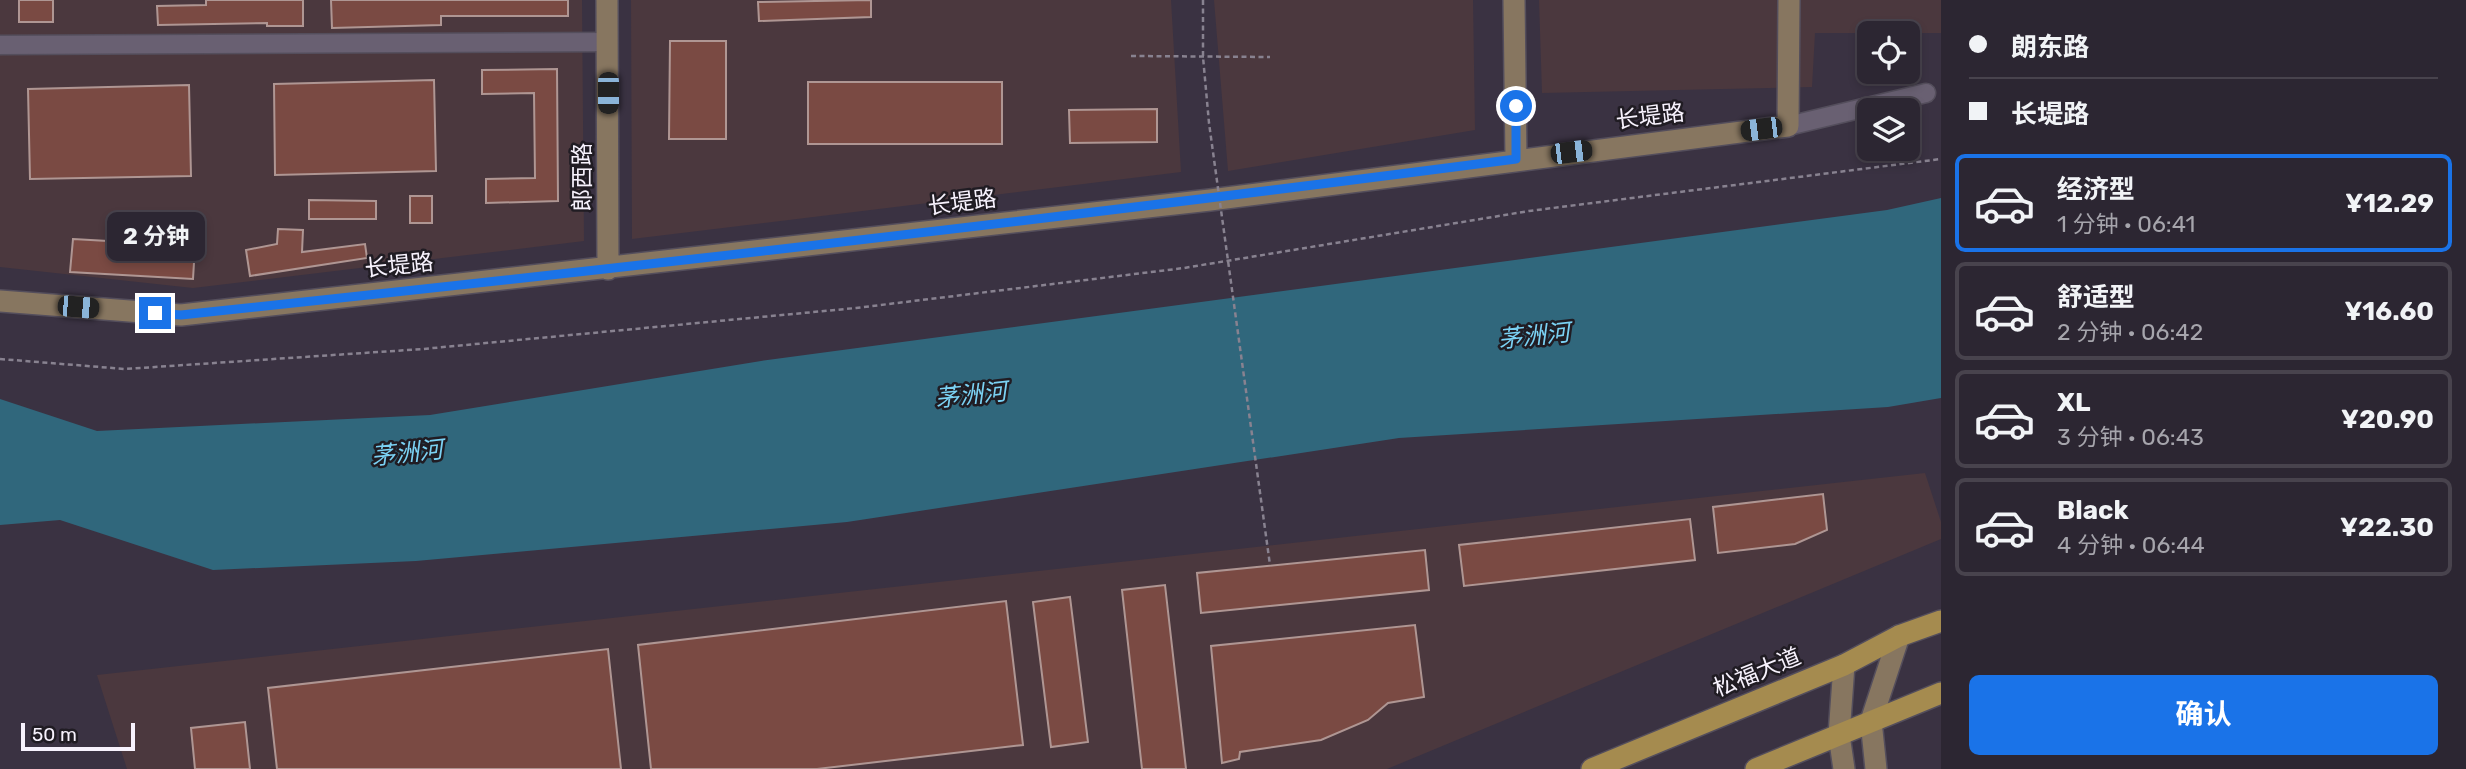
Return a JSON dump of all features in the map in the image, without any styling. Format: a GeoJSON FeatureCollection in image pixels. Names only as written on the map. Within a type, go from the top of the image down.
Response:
{"type":"FeatureCollection","features":[{"type":"Feature","properties":{"kind":"main road","name":"松福大道"},"geometry":{"type":"LineString","coordinates":[[1592,769],[1844,665],[1899,635],[1941,621]]}},
{"type":"Feature","properties":{"kind":"main road"},"geometry":{"type":"LineString","coordinates":[[1756,769],[1941,693]]}},
{"type":"Feature","properties":{"kind":"street","name":"郎西路"},"geometry":{"type":"LineString","coordinates":[[607,0],[608,269]]}},
{"type":"Feature","properties":{"kind":"street"},"geometry":{"type":"LineString","coordinates":[[1514,0],[1516,159]]}},
{"type":"Feature","properties":{"kind":"street"},"geometry":{"type":"LineString","coordinates":[[1788,126],[1789,0]]}},
{"type":"Feature","properties":{"kind":"street"},"geometry":{"type":"LineString","coordinates":[[0,45],[607,42]]}},
{"type":"Feature","properties":{"kind":"street","name":"长堤路"},"geometry":{"type":"LineString","coordinates":[[0,301],[181,315],[608,269],[1210,200],[1788,126],[1926,93]]}},
{"type":"Feature","properties":{"kind":"street"},"geometry":{"type":"LineString","coordinates":[[1876,769],[1871,721],[1899,635]]}},
{"type":"Feature","properties":{"kind":"street"},"geometry":{"type":"LineString","coordinates":[[1844,665],[1839,735],[1844,769]]}},
{"type":"Feature","properties":{"kind":"path"},"geometry":{"type":"LineString","coordinates":[[1203,0],[1203,57],[1209,123],[1270,565]]}},
{"type":"Feature","properties":{"kind":"path"},"geometry":{"type":"LineString","coordinates":[[1131,56],[1270,57]]}},
{"type":"Feature","properties":{"kind":"path"},"geometry":{"type":"LineString","coordinates":[[0,359],[125,369],[423,349],[856,308],[1184,268],[1529,211],[1941,159]]}},
{"type":"Feature","properties":{"kind":"shaded area"},"geometry":{"type":"Polygon","coordinates":[[[0,0],[582,0],[584,241],[193,288],[0,267],[0,0]]]}},
{"type":"Feature","properties":{"kind":"shaded area"},"geometry":{"type":"Polygon","coordinates":[[[631,0],[1171,0],[1181,172],[632,239],[631,0]]]}},
{"type":"Feature","properties":{"kind":"shaded area"},"geometry":{"type":"Polygon","coordinates":[[[1214,0],[1473,0],[1475,130],[1228,171],[1214,0]]]}},
{"type":"Feature","properties":{"kind":"shaded area"},"geometry":{"type":"Polygon","coordinates":[[[1539,0],[1941,0],[1941,33],[1920,33],[1920,21],[1857,21],[1857,33],[1815,33],[1812,87],[1542,93],[1539,0]]]}},
{"type":"Feature","properties":{"kind":"shaded area"},"geometry":{"type":"Polygon","coordinates":[[[1925,473],[1941,522],[1941,539],[1387,769],[127,769],[97,675],[1925,473]]]}},
{"type":"Feature","properties":{"kind":"water","name":"茅洲河"},"geometry":{"type":"Polygon","coordinates":[[[1941,198],[1941,398],[1888,407],[1399,438],[847,522],[416,561],[213,570],[60,520],[0,525],[0,399],[97,431],[430,415],[761,361],[1887,210],[1941,198]]]}},
{"type":"Feature","properties":{"kind":"building"},"geometry":{"type":"Polygon","coordinates":[[[19,0],[53,0],[53,22],[19,22],[19,0]]]}},
{"type":"Feature","properties":{"kind":"building"},"geometry":{"type":"Polygon","coordinates":[[[206,0],[303,0],[303,26],[267,26],[267,23],[158,25],[157,6],[206,5],[206,0]]]}},
{"type":"Feature","properties":{"kind":"building"},"geometry":{"type":"Polygon","coordinates":[[[331,0],[568,0],[568,16],[441,16],[441,25],[332,28],[331,0]]]}},
{"type":"Feature","properties":{"kind":"building"},"geometry":{"type":"Polygon","coordinates":[[[871,0],[871,17],[759,21],[758,2],[871,0]]]}},
{"type":"Feature","properties":{"kind":"building"},"geometry":{"type":"Polygon","coordinates":[[[670,41],[726,41],[726,139],[669,139],[670,41]]]}},
{"type":"Feature","properties":{"kind":"building"},"geometry":{"type":"Polygon","coordinates":[[[557,69],[558,201],[486,203],[486,179],[535,178],[534,93],[482,94],[482,70],[557,69]]]}},
{"type":"Feature","properties":{"kind":"building"},"geometry":{"type":"Polygon","coordinates":[[[434,80],[436,171],[275,175],[274,84],[434,80]]]}},
{"type":"Feature","properties":{"kind":"building"},"geometry":{"type":"Polygon","coordinates":[[[808,82],[1002,82],[1002,144],[808,144],[808,82]]]}},
{"type":"Feature","properties":{"kind":"building"},"geometry":{"type":"Polygon","coordinates":[[[189,85],[191,176],[30,179],[28,89],[189,85]]]}},
{"type":"Feature","properties":{"kind":"building"},"geometry":{"type":"Polygon","coordinates":[[[1157,109],[1157,142],[1070,143],[1069,110],[1157,109]]]}},
{"type":"Feature","properties":{"kind":"building"},"geometry":{"type":"Polygon","coordinates":[[[410,196],[432,196],[432,223],[410,223],[410,196]]]}},
{"type":"Feature","properties":{"kind":"building"},"geometry":{"type":"Polygon","coordinates":[[[309,200],[376,201],[376,219],[309,219],[309,200]]]}},
{"type":"Feature","properties":{"kind":"building"},"geometry":{"type":"Polygon","coordinates":[[[278,229],[303,230],[302,252],[365,244],[367,258],[250,276],[246,250],[277,244],[278,229]]]}},
{"type":"Feature","properties":{"kind":"building"},"geometry":{"type":"Polygon","coordinates":[[[73,239],[195,246],[193,279],[70,272],[73,239]]]}},
{"type":"Feature","properties":{"kind":"building"},"geometry":{"type":"Polygon","coordinates":[[[1823,494],[1827,530],[1795,544],[1718,553],[1713,507],[1823,494]]]}},
{"type":"Feature","properties":{"kind":"building"},"geometry":{"type":"Polygon","coordinates":[[[1690,519],[1695,560],[1464,586],[1459,545],[1690,519]]]}},
{"type":"Feature","properties":{"kind":"building"},"geometry":{"type":"Polygon","coordinates":[[[1425,550],[1429,590],[1201,613],[1197,573],[1425,550]]]}},
{"type":"Feature","properties":{"kind":"building"},"geometry":{"type":"Polygon","coordinates":[[[1165,585],[1186,769],[1142,769],[1122,590],[1165,585]]]}},
{"type":"Feature","properties":{"kind":"building"},"geometry":{"type":"Polygon","coordinates":[[[1070,597],[1088,742],[1051,747],[1033,602],[1070,597]]]}},
{"type":"Feature","properties":{"kind":"building"},"geometry":{"type":"Polygon","coordinates":[[[1006,601],[1023,745],[817,769],[651,769],[638,645],[1006,601]]]}},
{"type":"Feature","properties":{"kind":"building"},"geometry":{"type":"Polygon","coordinates":[[[1415,625],[1424,697],[1388,703],[1368,720],[1321,740],[1240,752],[1239,759],[1222,763],[1211,646],[1415,625]]]}},
{"type":"Feature","properties":{"kind":"building"},"geometry":{"type":"Polygon","coordinates":[[[608,649],[621,769],[277,769],[268,688],[608,649]]]}},
{"type":"Feature","properties":{"kind":"building"},"geometry":{"type":"Polygon","coordinates":[[[245,722],[250,769],[195,769],[191,728],[245,722]]]}},
{"type":"Feature","properties":{"kind":"route"},"geometry":{"type":"LineString","coordinates":[[155,313],[181,315],[623,267],[1210,200],[1516,159],[1516,106]]}}]}
